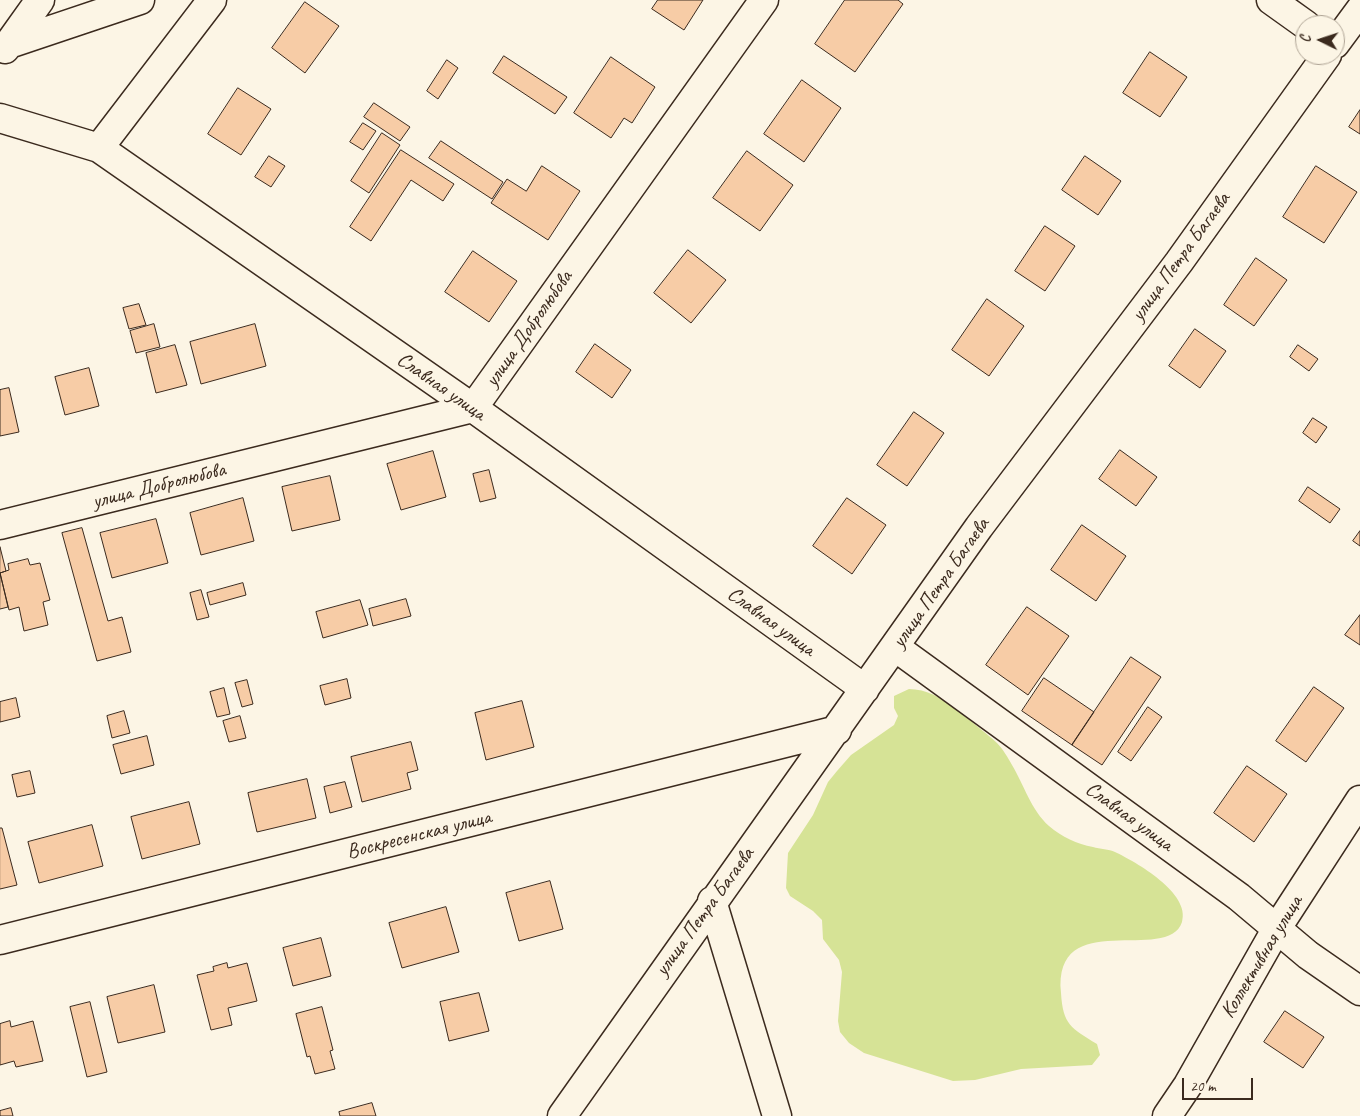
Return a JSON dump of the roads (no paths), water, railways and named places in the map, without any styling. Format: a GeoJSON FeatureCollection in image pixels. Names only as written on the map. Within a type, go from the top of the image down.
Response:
{"type":"FeatureCollection","features":[{"type":"Feature","properties":{"kind":"street"},"geometry":{"type":"LineString","coordinates":[[3,50],[40,0]]}},
{"type":"Feature","properties":{"kind":"street"},"geometry":{"type":"LineString","coordinates":[[3,50],[140,0]]}},
{"type":"Feature","properties":{"kind":"street"},"geometry":{"type":"LineString","coordinates":[[99,148],[212,0]]}},
{"type":"Feature","properties":{"kind":"street","name":"улица Добролюбова"},"geometry":{"type":"LineString","coordinates":[[0,525],[473,408],[764,0]]}},
{"type":"Feature","properties":{"kind":"street"},"geometry":{"type":"LineString","coordinates":[[1271,0],[1295,17]]}},
{"type":"Feature","properties":{"kind":"street"},"geometry":{"type":"LineString","coordinates":[[1345,30],[1360,10]]}},
{"type":"Feature","properties":{"kind":"street","name":"улица Петра Багаева"},"geometry":{"type":"LineString","coordinates":[[562,1116],[712,901],[837,730],[979,527],[1179,262],[1320,65]]}},
{"type":"Feature","properties":{"kind":"street","name":"Славная улица"},"geometry":{"type":"LineString","coordinates":[[0,118],[99,148],[473,408],[865,689]]}},
{"type":"Feature","properties":{"kind":"street","name":"Славная улица"},"geometry":{"type":"LineString","coordinates":[[895,647],[1239,897],[1308,955],[1360,991]]}},
{"type":"Feature","properties":{"kind":"street","name":"Воскресенская улица"},"geometry":{"type":"LineString","coordinates":[[0,940],[837,730]]}},
{"type":"Feature","properties":{"kind":"street","name":"Коллективная улица"},"geometry":{"type":"LineString","coordinates":[[1167,1116],[1188,1085],[1277,928],[1360,800]]}},
{"type":"Feature","properties":{"kind":"street"},"geometry":{"type":"LineString","coordinates":[[712,901],[777,1116]]}}]}
